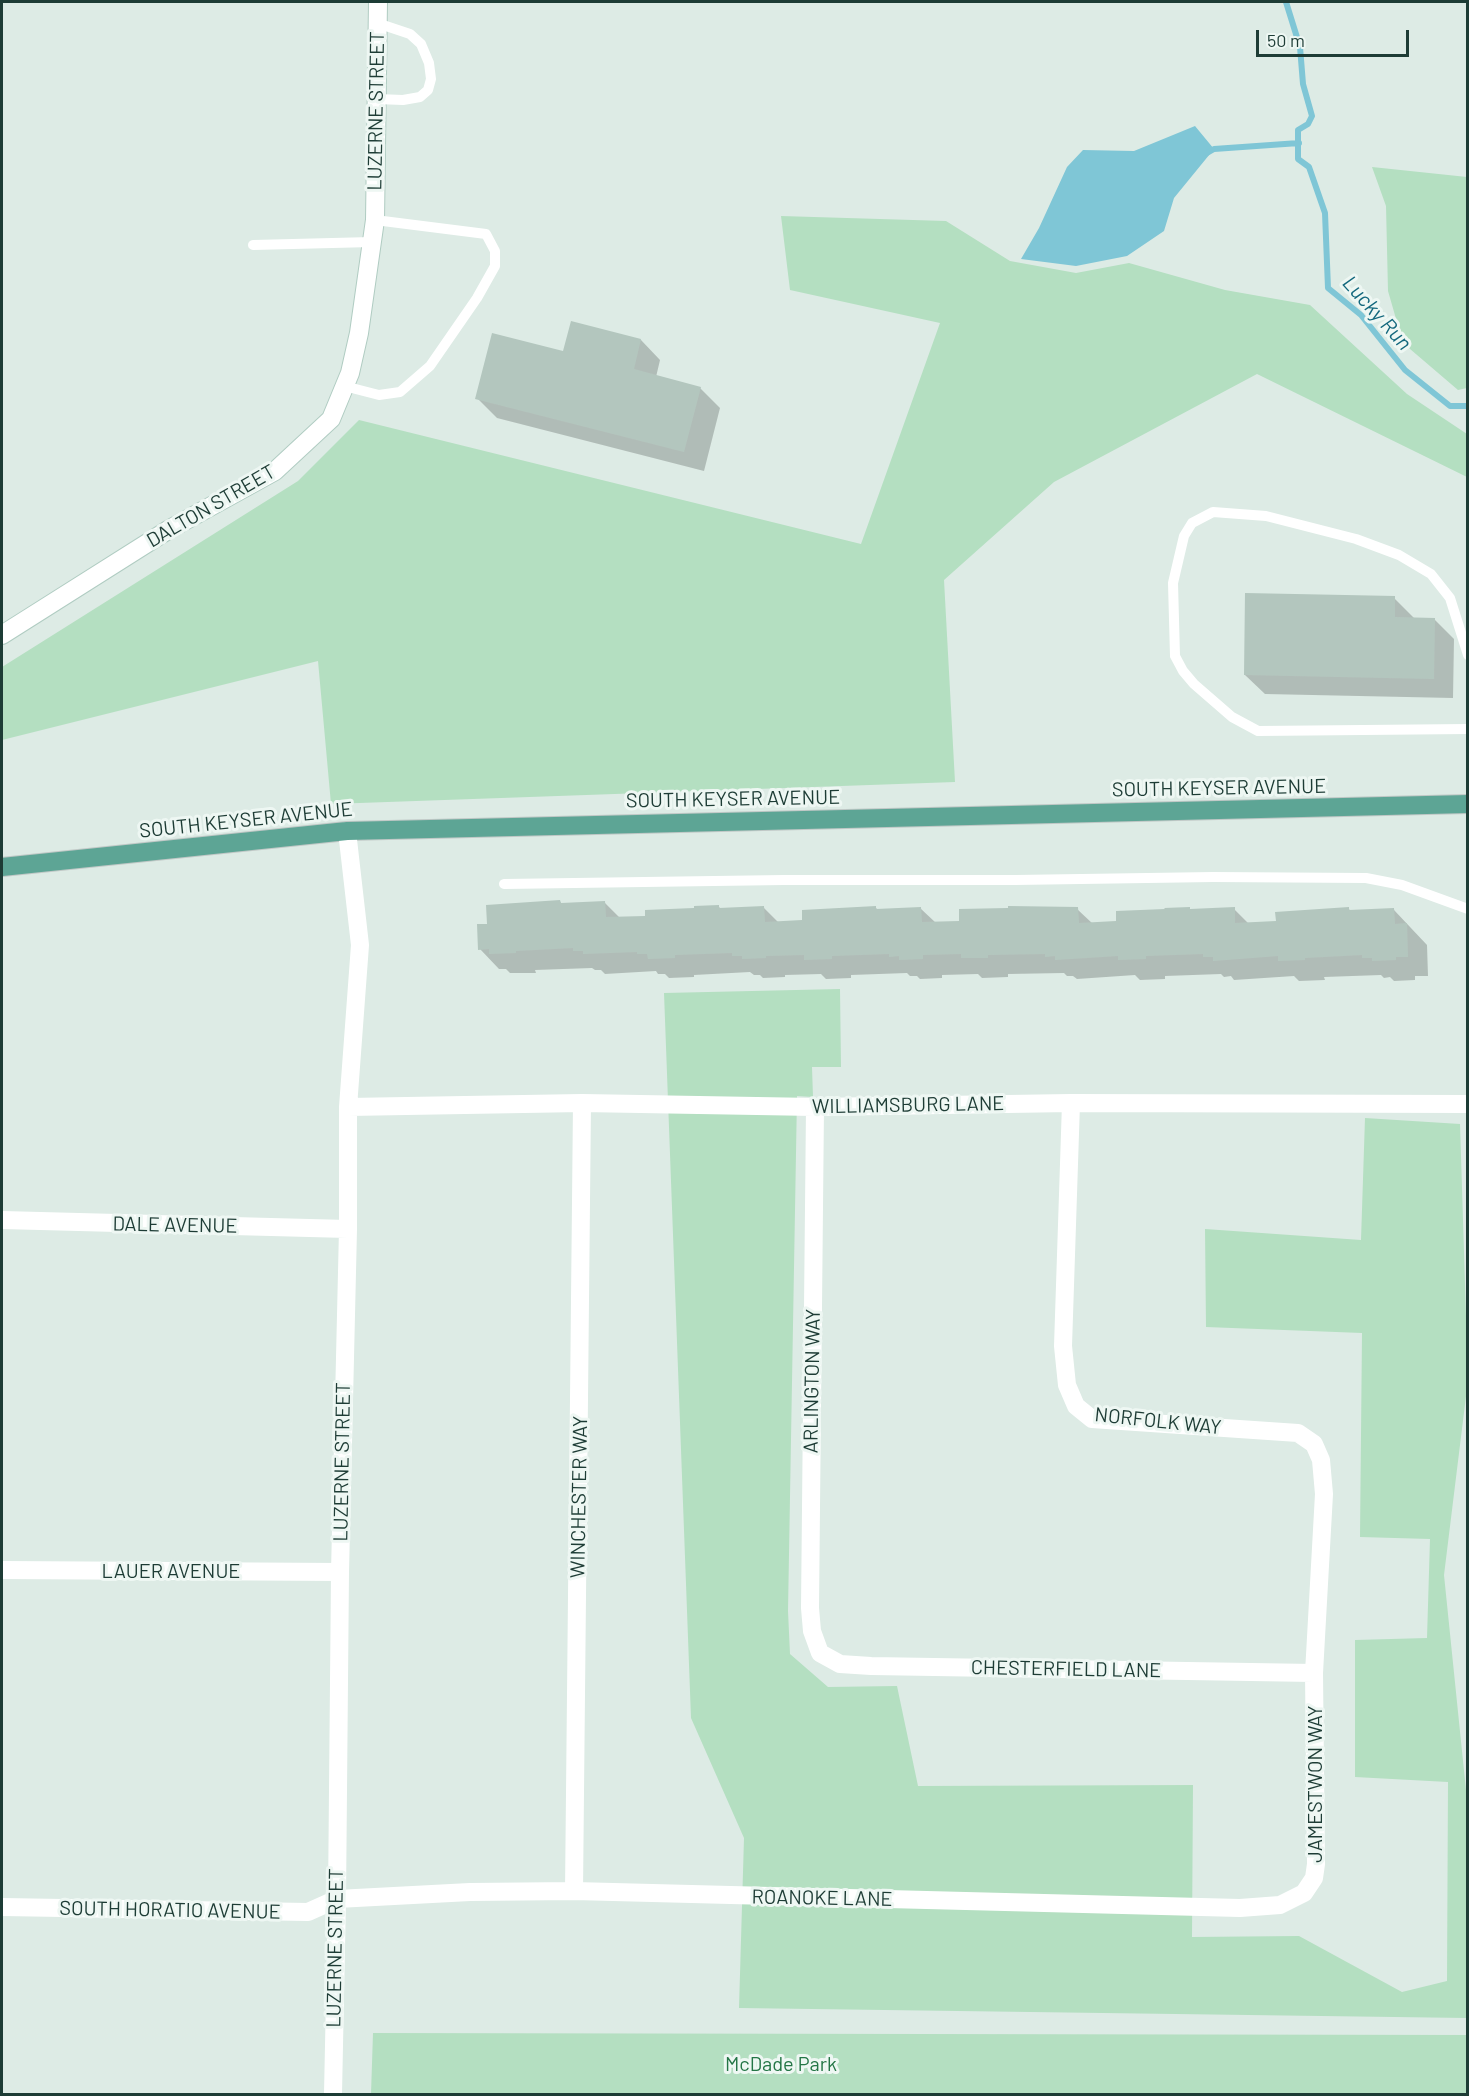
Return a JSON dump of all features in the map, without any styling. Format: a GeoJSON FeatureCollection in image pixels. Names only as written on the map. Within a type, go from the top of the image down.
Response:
{"type":"FeatureCollection","features":[{"type":"Feature","properties":{"kind":"main road","name":"SOUTH KEYSER AVENUE"},"geometry":{"type":"LineString","coordinates":[[2,867],[347,831],[1467,804]]}},
{"type":"Feature","properties":{"kind":"street","name":"LUZERNE STREET"},"geometry":{"type":"LineString","coordinates":[[375,220],[378,2]]}},
{"type":"Feature","properties":{"kind":"street","name":"DALTON STREET"},"geometry":{"type":"LineString","coordinates":[[2,635],[168,530],[275,471],[331,419],[360,333],[375,220]]}},
{"type":"Feature","properties":{"kind":"street","name":"LUZERNE STREET"},"geometry":{"type":"LineString","coordinates":[[333,2094],[340,1572],[348,1229],[348,1107],[360,945],[347,831]]}},
{"type":"Feature","properties":{"kind":"street","name":"WILLIAMSBURG LANE"},"geometry":{"type":"LineString","coordinates":[[348,1107],[582,1103],[815,1107],[1071,1103],[1467,1104]]}},
{"type":"Feature","properties":{"kind":"street","name":"WINCHESTER WAY"},"geometry":{"type":"LineString","coordinates":[[574,1891],[582,1103]]}},
{"type":"Feature","properties":{"kind":"street","name":"NORFOLK WAY"},"geometry":{"type":"LineString","coordinates":[[1071,1103],[1063,1346],[1067,1385],[1076,1406],[1092,1419],[1298,1433],[1314,1444],[1321,1460],[1324,1494],[1314,1673]]}},
{"type":"Feature","properties":{"kind":"street","name":"ARLINGTON WAY"},"geometry":{"type":"LineString","coordinates":[[815,1107],[810,1608],[812,1631],[820,1653]]}},
{"type":"Feature","properties":{"kind":"street","name":"DALE AVENUE"},"geometry":{"type":"LineString","coordinates":[[2,1220],[348,1229]]}},
{"type":"Feature","properties":{"kind":"street","name":"LAUER AVENUE"},"geometry":{"type":"LineString","coordinates":[[2,1570],[340,1572]]}},
{"type":"Feature","properties":{"kind":"street","name":"CHESTERFIELD LANE"},"geometry":{"type":"LineString","coordinates":[[820,1653],[840,1664],[871,1666],[1314,1673]]}},
{"type":"Feature","properties":{"kind":"street","name":"JAMESTWON WAY"},"geometry":{"type":"LineString","coordinates":[[1304,1893],[1314,1878],[1316,1864],[1314,1673]]}},
{"type":"Feature","properties":{"kind":"street","name":"ROANOKE LANE"},"geometry":{"type":"LineString","coordinates":[[337,1899],[470,1892],[574,1891],[1240,1908],[1280,1905],[1304,1893]]}},
{"type":"Feature","properties":{"kind":"street","name":"SOUTH HORATIO AVENUE"},"geometry":{"type":"LineString","coordinates":[[2,1907],[308,1912],[337,1899]]}},
{"type":"Feature","properties":{"kind":"lane"},"geometry":{"type":"LineString","coordinates":[[377,23],[411,34],[421,44],[429,63],[431,79],[428,90],[420,97],[403,100],[377,99]]}},
{"type":"Feature","properties":{"kind":"lane"},"geometry":{"type":"LineString","coordinates":[[344,386],[379,395],[400,392],[430,366],[477,298],[495,266],[495,251],[486,234],[375,220]]}},
{"type":"Feature","properties":{"kind":"lane"},"geometry":{"type":"LineString","coordinates":[[253,245],[372,242]]}},
{"type":"Feature","properties":{"kind":"lane"},"geometry":{"type":"LineString","coordinates":[[1467,655],[1450,598],[1431,574],[1399,555],[1356,539],[1266,516],[1213,512],[1192,523],[1184,536],[1173,583],[1175,656],[1183,671],[1194,684],[1232,717],[1258,731],[1467,729]]}},
{"type":"Feature","properties":{"kind":"lane"},"geometry":{"type":"LineString","coordinates":[[504,884],[1213,877],[1366,878],[1402,885],[1467,909]]}},
{"type":"Feature","properties":{"kind":"green space"},"geometry":{"type":"Polygon","coordinates":[[[1372,167],[1467,177],[1467,388],[1458,390],[1403,343],[1388,291],[1386,206],[1372,167]]]}},
{"type":"Feature","properties":{"kind":"green space"},"geometry":{"type":"Polygon","coordinates":[[[781,216],[946,221],[1010,261],[1076,273],[1129,263],[1225,290],[1310,305],[1407,394],[1467,434],[1467,477],[1257,374],[1054,482],[944,580],[955,782],[331,804],[318,661],[2,740],[2,667],[298,481],[359,420],[861,544],[940,323],[790,290],[781,216]]]}},
{"type":"Feature","properties":{"kind":"green space"},"geometry":{"type":"Polygon","coordinates":[[[840,989],[841,1067],[812,1067],[813,1097],[797,1096],[788,1611],[790,1654],[828,1687],[897,1686],[918,1786],[1193,1785],[1192,1937],[1299,1936],[1402,1992],[1447,1981],[1448,1782],[1355,1777],[1355,1640],[1427,1638],[1430,1539],[1360,1537],[1362,1333],[1206,1327],[1205,1229],[1361,1240],[1365,1118],[1460,1124],[1468,1380],[1444,1575],[1467,1800],[1467,2018],[739,2008],[744,1838],[691,1718],[664,993],[840,989]]]}},
{"type":"Feature","properties":{"kind":"green space","name":"McDade Park"},"geometry":{"type":"Polygon","coordinates":[[[373,2033],[1467,2035],[1467,2094],[371,2094],[373,2033]]]}},
{"type":"Feature","properties":{"kind":"water"},"geometry":{"type":"Polygon","coordinates":[[[1195,126],[1214,149],[1174,198],[1164,231],[1127,256],[1076,266],[1021,259],[1039,228],[1067,167],[1083,150],[1134,151],[1195,126]]]}},
{"type":"Feature","properties":{"kind":"building"},"geometry":{"type":"Polygon","coordinates":[[[571,321],[641,339],[634,369],[701,387],[684,452],[475,399],[492,333],[563,351],[571,321]]]}},
{"type":"Feature","properties":{"kind":"building"},"geometry":{"type":"Polygon","coordinates":[[[1245,593],[1395,596],[1395,617],[1435,618],[1434,679],[1244,675],[1245,593]]]}},
{"type":"Feature","properties":{"kind":"building"},"geometry":{"type":"Polygon","coordinates":[[[560,900],[561,903],[605,901],[606,917],[645,916],[645,910],[694,908],[694,906],[719,905],[719,908],[764,906],[765,922],[802,920],[802,910],[876,906],[876,909],[921,907],[922,922],[959,921],[959,909],[1008,908],[1008,906],[1078,907],[1079,923],[1116,921],[1116,911],[1164,908],[1235,907],[1235,923],[1276,921],[1275,912],[1349,907],[1349,910],[1394,908],[1395,924],[1407,923],[1408,957],[1372,961],[1372,958],[1362,958],[1362,955],[1278,961],[1278,956],[1213,961],[1213,957],[1203,957],[1203,954],[1146,956],[1146,959],[1118,960],[1118,956],[1055,960],[1055,956],[1045,957],[1045,954],[961,958],[961,954],[923,955],[923,959],[899,960],[899,956],[889,957],[889,954],[832,956],[832,959],[804,960],[804,955],[742,959],[742,956],[732,956],[732,953],[675,955],[675,958],[648,959],[647,954],[637,954],[637,952],[583,954],[583,951],[573,951],[573,948],[489,954],[489,949],[478,950],[477,924],[487,924],[486,905],[560,900]]]}},
{"type":"Feature","properties":{"kind":"waterway","name":"Lucky Run"},"geometry":{"type":"LineString","coordinates":[[1286,2],[1300,47],[1303,84],[1312,116],[1308,124],[1298,130],[1298,159],[1309,167],[1325,213],[1328,288],[1361,315],[1405,370],[1450,406],[1468,406]]}},
{"type":"Feature","properties":{"kind":"waterway"},"geometry":{"type":"LineString","coordinates":[[1207,153],[1214,149],[1299,143]]}}]}
